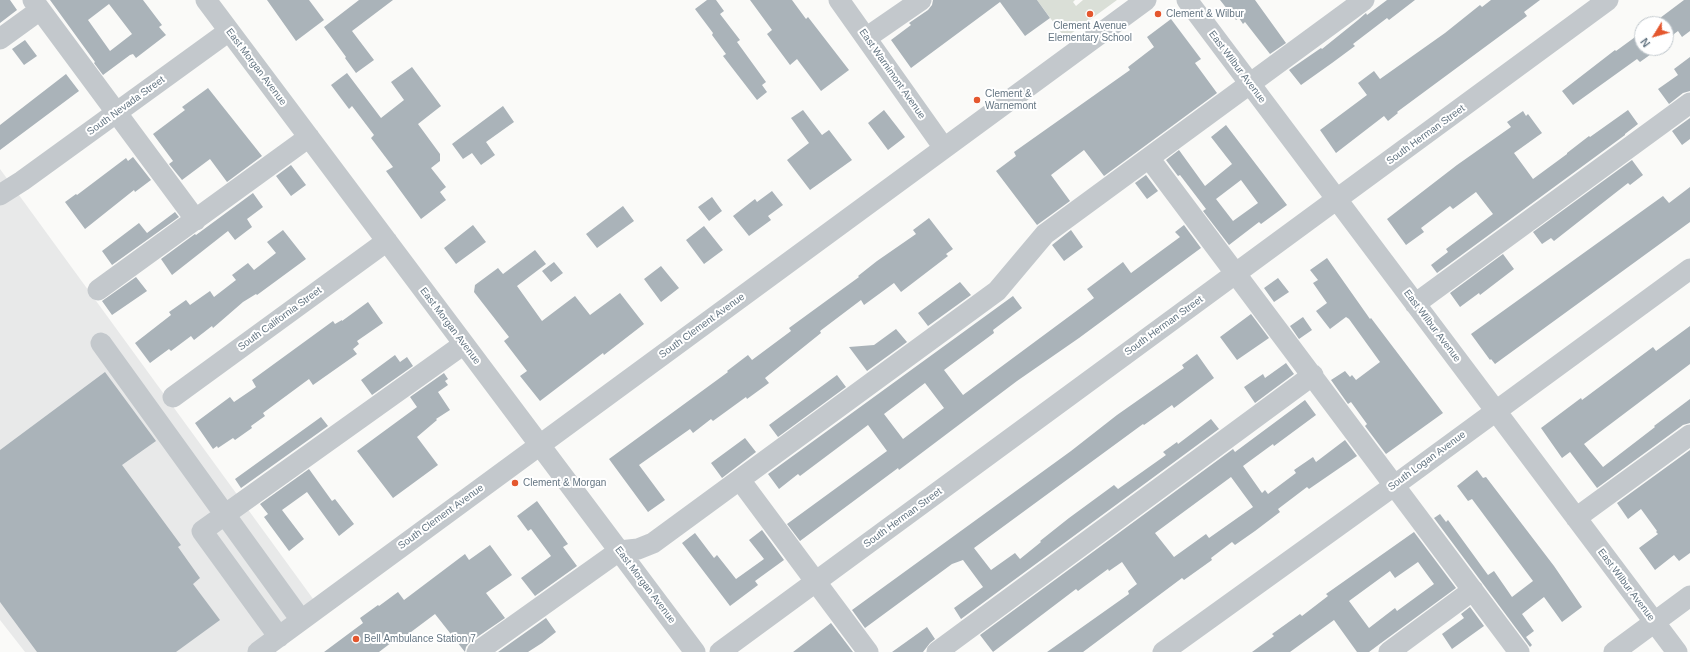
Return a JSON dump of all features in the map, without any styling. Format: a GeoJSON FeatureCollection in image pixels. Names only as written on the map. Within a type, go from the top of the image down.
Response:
{"type":"FeatureCollection","features":[{"type":"Feature","properties":{"kind":"street","name":"East Morgan Avenue"},"geometry":{"type":"LineString","coordinates":[[206,0],[695,652]]}},
{"type":"Feature","properties":{"kind":"street","name":"East Warnimont Avenue"},"geometry":{"type":"LineString","coordinates":[[839,0],[944,148]]}},
{"type":"Feature","properties":{"kind":"street"},"geometry":{"type":"LineString","coordinates":[[866,38],[920,0]]}},
{"type":"Feature","properties":{"kind":"street","name":"South Clement Avenue"},"geometry":{"type":"LineString","coordinates":[[258,652],[1146,0]]}},
{"type":"Feature","properties":{"kind":"street","name":"East Wilbur Avenue"},"geometry":{"type":"LineString","coordinates":[[1187,0],[1677,652]]}},
{"type":"Feature","properties":{"kind":"street"},"geometry":{"type":"LineString","coordinates":[[477,652],[619,551],[638,549],[652,543],[740,480],[997,291],[1045,234],[1364,0]]}},
{"type":"Feature","properties":{"kind":"street","name":"South Herman Street"},"geometry":{"type":"LineString","coordinates":[[720,652],[1608,0]]}},
{"type":"Feature","properties":{"kind":"street"},"geometry":{"type":"LineString","coordinates":[[0,39],[36,5],[196,220]]}},
{"type":"Feature","properties":{"kind":"street","name":"South Nevada Street"},"geometry":{"type":"LineString","coordinates":[[0,195],[117,113],[229,31]]}},
{"type":"Feature","properties":{"kind":"street"},"geometry":{"type":"LineString","coordinates":[[1415,304],[1690,103]]}},
{"type":"Feature","properties":{"kind":"street"},"geometry":{"type":"LineString","coordinates":[[98,290],[309,137]]}},
{"type":"Feature","properties":{"kind":"street"},"geometry":{"type":"LineString","coordinates":[[1149,158],[1519,652]]}},
{"type":"Feature","properties":{"kind":"street","name":"South California Street"},"geometry":{"type":"LineString","coordinates":[[173,397],[387,241]]}},
{"type":"Feature","properties":{"kind":"street","name":"South Logan Avenue"},"geometry":{"type":"LineString","coordinates":[[1163,652],[1395,485],[1690,269]]}},
{"type":"Feature","properties":{"kind":"street"},"geometry":{"type":"LineString","coordinates":[[101,343],[226,514],[301,620]]}},
{"type":"Feature","properties":{"kind":"street"},"geometry":{"type":"LineString","coordinates":[[279,637],[202,531],[464,344]]}},
{"type":"Feature","properties":{"kind":"street"},"geometry":{"type":"LineString","coordinates":[[937,652],[1313,375]]}},
{"type":"Feature","properties":{"kind":"street"},"geometry":{"type":"LineString","coordinates":[[1576,518],[1690,435]]}},
{"type":"Feature","properties":{"kind":"street"},"geometry":{"type":"LineString","coordinates":[[740,480],[868,652]]}},
{"type":"Feature","properties":{"kind":"street"},"geometry":{"type":"LineString","coordinates":[[1389,652],[1473,590]]}},
{"type":"Feature","properties":{"kind":"street"},"geometry":{"type":"LineString","coordinates":[[1614,652],[1690,596]]}},
{"type":"Feature","properties":{"kind":"shaded area"},"geometry":{"type":"Polygon","coordinates":[[[1037,0],[1075,0],[1073,2],[1076,6],[1083,0],[1117,0],[1065,38],[1037,0]]]}},
{"type":"Feature","properties":{"kind":"shaded area"},"geometry":{"type":"Polygon","coordinates":[[[0,169],[319,607],[258,652],[25,652],[0,620],[0,169]]]}},
{"type":"Feature","properties":{"kind":"building"},"geometry":{"type":"Polygon","coordinates":[[[0,0],[10,0],[17,10],[0,23],[0,0]]]}},
{"type":"Feature","properties":{"kind":"building"},"geometry":{"type":"Polygon","coordinates":[[[50,0],[143,0],[162,25],[159,27],[166,35],[136,58],[133,54],[130,55],[103,75],[94,63],[95,62],[50,0]],[[109,4],[88,20],[110,51],[132,34],[109,4]]]}},
{"type":"Feature","properties":{"kind":"building"},"geometry":{"type":"Polygon","coordinates":[[[267,0],[309,0],[324,20],[296,41],[267,0]]]}},
{"type":"Feature","properties":{"kind":"building"},"geometry":{"type":"Polygon","coordinates":[[[359,0],[393,0],[352,31],[374,60],[356,73],[324,27],[359,0]]]}},
{"type":"Feature","properties":{"kind":"building"},"geometry":{"type":"Polygon","coordinates":[[[707,0],[716,0],[724,11],[720,14],[740,40],[737,42],[766,82],[762,85],[767,92],[757,100],[723,56],[726,54],[712,35],[713,33],[695,9],[707,0]]]}},
{"type":"Feature","properties":{"kind":"building"},"geometry":{"type":"Polygon","coordinates":[[[750,0],[792,0],[806,19],[808,17],[849,70],[821,91],[797,59],[790,65],[767,34],[772,30],[750,0]]]}},
{"type":"Feature","properties":{"kind":"building"},"geometry":{"type":"Polygon","coordinates":[[[933,0],[1037,0],[1050,18],[1025,36],[1000,2],[911,68],[891,40],[911,25],[909,23],[928,10],[932,5],[933,0]]]}},
{"type":"Feature","properties":{"kind":"building"},"geometry":{"type":"Polygon","coordinates":[[[1220,0],[1255,0],[1286,43],[1270,54],[1245,22],[1243,24],[1239,18],[1236,20],[1220,0]]]}},
{"type":"Feature","properties":{"kind":"building"},"geometry":{"type":"Polygon","coordinates":[[[1387,0],[1415,0],[1389,20],[1387,18],[1353,44],[1355,46],[1301,85],[1289,70],[1321,48],[1322,49],[1366,13],[1367,15],[1387,0]]]}},
{"type":"Feature","properties":{"kind":"building"},"geometry":{"type":"Polygon","coordinates":[[[1491,0],[1540,0],[1524,12],[1527,16],[1397,112],[1398,113],[1388,121],[1384,116],[1336,153],[1320,130],[1367,95],[1358,83],[1374,71],[1380,79],[1445,33],[1480,5],[1482,7],[1491,0]]]}},
{"type":"Feature","properties":{"kind":"building"},"geometry":{"type":"Polygon","coordinates":[[[1684,0],[1690,0],[1690,31],[1682,37],[1678,31],[1674,34],[1674,16],[1663,16],[1684,0]]]}},
{"type":"Feature","properties":{"kind":"building"},"geometry":{"type":"Polygon","coordinates":[[[1171,19],[1201,59],[1195,63],[1217,93],[1104,176],[1084,150],[1051,175],[1070,201],[1037,225],[996,171],[1016,156],[1014,152],[1130,70],[1128,67],[1154,47],[1147,37],[1171,19]]]}},
{"type":"Feature","properties":{"kind":"building"},"geometry":{"type":"Polygon","coordinates":[[[1634,38],[1634,56],[1648,56],[1640,62],[1637,59],[1573,105],[1562,91],[1615,50],[1616,51],[1634,38]]]}},
{"type":"Feature","properties":{"kind":"building"},"geometry":{"type":"Polygon","coordinates":[[[25,40],[37,56],[24,65],[12,49],[25,40]]]}},
{"type":"Feature","properties":{"kind":"building"},"geometry":{"type":"Polygon","coordinates":[[[1690,57],[1690,91],[1683,93],[1669,104],[1658,89],[1678,75],[1674,69],[1690,57]]]}},
{"type":"Feature","properties":{"kind":"building"},"geometry":{"type":"Polygon","coordinates":[[[412,67],[441,106],[418,124],[440,154],[440,161],[431,168],[446,187],[440,192],[446,200],[421,219],[386,171],[393,167],[371,138],[374,135],[352,106],[349,109],[331,85],[347,73],[381,118],[404,100],[391,82],[412,67]]]}},
{"type":"Feature","properties":{"kind":"building"},"geometry":{"type":"Polygon","coordinates":[[[66,74],[79,91],[0,150],[0,125],[66,74]]]}},
{"type":"Feature","properties":{"kind":"building"},"geometry":{"type":"Polygon","coordinates":[[[208,88],[262,156],[227,182],[210,159],[182,180],[169,164],[173,161],[153,134],[185,110],[182,107],[208,88]]]}},
{"type":"Feature","properties":{"kind":"building"},"geometry":{"type":"Polygon","coordinates":[[[503,106],[514,122],[486,142],[495,155],[481,165],[472,153],[463,159],[452,144],[503,106]]]}},
{"type":"Feature","properties":{"kind":"building"},"geometry":{"type":"Polygon","coordinates":[[[803,110],[822,135],[829,130],[852,160],[810,190],[787,160],[809,143],[791,118],[803,110]]]}},
{"type":"Feature","properties":{"kind":"building"},"geometry":{"type":"Polygon","coordinates":[[[884,110],[905,137],[888,150],[868,123],[884,110]]]}},
{"type":"Feature","properties":{"kind":"building"},"geometry":{"type":"Polygon","coordinates":[[[1628,110],[1638,124],[1437,273],[1431,265],[1448,252],[1446,249],[1493,214],[1476,192],[1453,209],[1450,206],[1421,228],[1424,232],[1406,245],[1387,219],[1457,165],[1511,127],[1507,122],[1523,111],[1526,116],[1528,114],[1542,133],[1514,153],[1533,179],[1589,136],[1590,137],[1628,110]]]}},
{"type":"Feature","properties":{"kind":"building"},"geometry":{"type":"Polygon","coordinates":[[[1690,118],[1690,139],[1682,145],[1672,131],[1690,118]]]}},
{"type":"Feature","properties":{"kind":"building"},"geometry":{"type":"Polygon","coordinates":[[[1226,125],[1287,205],[1261,224],[1259,222],[1229,245],[1203,211],[1206,209],[1180,175],[1178,176],[1166,160],[1179,150],[1205,186],[1232,164],[1211,137],[1226,125]],[[1241,180],[1216,199],[1233,221],[1258,203],[1241,180]]]}},
{"type":"Feature","properties":{"kind":"building"},"geometry":{"type":"Polygon","coordinates":[[[133,157],[151,180],[135,192],[134,190],[85,229],[65,202],[76,194],[77,195],[126,158],[128,161],[133,157]]]}},
{"type":"Feature","properties":{"kind":"building"},"geometry":{"type":"Polygon","coordinates":[[[1632,160],[1643,175],[1630,185],[1628,183],[1554,241],[1551,238],[1542,244],[1533,232],[1632,160]]]}},
{"type":"Feature","properties":{"kind":"building"},"geometry":{"type":"Polygon","coordinates":[[[291,165],[306,185],[291,196],[276,176],[291,165]]]}},
{"type":"Feature","properties":{"kind":"building"},"geometry":{"type":"Polygon","coordinates":[[[1146,175],[1158,191],[1147,199],[1135,183],[1146,175]]]}},
{"type":"Feature","properties":{"kind":"building"},"geometry":{"type":"Polygon","coordinates":[[[1690,187],[1690,222],[1495,364],[1491,359],[1490,360],[1471,334],[1663,196],[1669,203],[1690,187]]]}},
{"type":"Feature","properties":{"kind":"building"},"geometry":{"type":"Polygon","coordinates":[[[772,191],[783,205],[768,216],[771,220],[749,236],[733,216],[755,199],[757,202],[772,191]]]}},
{"type":"Feature","properties":{"kind":"building"},"geometry":{"type":"Polygon","coordinates":[[[253,193],[263,207],[247,219],[252,227],[235,240],[228,231],[172,275],[161,259],[253,193]]]}},
{"type":"Feature","properties":{"kind":"building"},"geometry":{"type":"Polygon","coordinates":[[[712,197],[722,211],[709,221],[698,207],[712,197]]]}},
{"type":"Feature","properties":{"kind":"building"},"geometry":{"type":"Polygon","coordinates":[[[623,206],[634,221],[597,248],[586,234],[623,206]]]}},
{"type":"Feature","properties":{"kind":"building"},"geometry":{"type":"Polygon","coordinates":[[[175,212],[179,217],[112,265],[102,251],[139,223],[147,233],[175,212]]]}},
{"type":"Feature","properties":{"kind":"building"},"geometry":{"type":"Polygon","coordinates":[[[929,218],[953,249],[946,254],[948,256],[901,292],[894,283],[864,305],[861,300],[820,331],[821,333],[765,378],[769,383],[747,399],[746,397],[713,421],[711,419],[693,433],[690,429],[639,465],[665,500],[648,512],[609,459],[728,372],[727,371],[748,355],[752,360],[791,331],[789,328],[859,277],[858,276],[877,261],[916,234],[913,230],[929,218]]]}},
{"type":"Feature","properties":{"kind":"building"},"geometry":{"type":"Polygon","coordinates":[[[473,225],[486,242],[456,264],[444,248],[473,225]]]}},
{"type":"Feature","properties":{"kind":"building"},"geometry":{"type":"Polygon","coordinates":[[[1184,225],[1201,248],[800,541],[787,524],[887,451],[868,425],[800,476],[798,474],[779,489],[768,474],[1013,296],[1022,308],[993,330],[994,333],[944,370],[963,395],[1094,298],[1087,289],[1123,262],[1131,273],[1180,237],[1175,232],[1184,225]],[[925,383],[884,414],[903,439],[944,408],[925,383]]]}},
{"type":"Feature","properties":{"kind":"building"},"geometry":{"type":"Polygon","coordinates":[[[704,226],[723,250],[704,264],[686,240],[704,226]]]}},
{"type":"Feature","properties":{"kind":"building"},"geometry":{"type":"Polygon","coordinates":[[[283,230],[306,259],[257,295],[256,294],[243,302],[213,328],[212,326],[194,340],[191,336],[171,351],[169,349],[150,363],[135,343],[171,315],[169,312],[186,300],[190,305],[210,291],[214,297],[236,280],[232,275],[248,263],[254,270],[276,253],[267,242],[283,230]]]}},
{"type":"Feature","properties":{"kind":"building"},"geometry":{"type":"Polygon","coordinates":[[[1071,230],[1083,247],[1064,261],[1052,245],[1071,230]]]}},
{"type":"Feature","properties":{"kind":"building"},"geometry":{"type":"Polygon","coordinates":[[[535,250],[546,264],[517,286],[542,321],[575,296],[590,315],[620,293],[644,324],[540,401],[520,376],[527,371],[504,341],[509,337],[474,292],[475,285],[498,268],[503,274],[535,250]]]}},
{"type":"Feature","properties":{"kind":"building"},"geometry":{"type":"Polygon","coordinates":[[[1503,254],[1514,269],[1480,295],[1479,293],[1460,307],[1450,293],[1503,254]]]}},
{"type":"Feature","properties":{"kind":"building"},"geometry":{"type":"Polygon","coordinates":[[[1327,258],[1370,319],[1371,318],[1443,413],[1386,454],[1365,426],[1367,424],[1351,402],[1348,404],[1331,380],[1345,371],[1350,377],[1352,375],[1356,380],[1380,362],[1349,319],[1346,317],[1330,329],[1316,311],[1327,303],[1313,283],[1318,280],[1310,270],[1327,258]]]}},
{"type":"Feature","properties":{"kind":"building"},"geometry":{"type":"Polygon","coordinates":[[[554,262],[563,273],[551,282],[542,271],[554,262]]]}},
{"type":"Feature","properties":{"kind":"building"},"geometry":{"type":"Polygon","coordinates":[[[661,266],[679,288],[661,302],[644,279],[661,266]]]}},
{"type":"Feature","properties":{"kind":"building"},"geometry":{"type":"Polygon","coordinates":[[[136,277],[147,291],[112,315],[102,301],[136,277]]]}},
{"type":"Feature","properties":{"kind":"building"},"geometry":{"type":"Polygon","coordinates":[[[1278,278],[1289,292],[1274,302],[1264,288],[1278,278]]]}},
{"type":"Feature","properties":{"kind":"building"},"geometry":{"type":"Polygon","coordinates":[[[960,282],[971,295],[928,326],[918,313],[960,282]]]}},
{"type":"Feature","properties":{"kind":"building"},"geometry":{"type":"Polygon","coordinates":[[[368,302],[383,323],[357,341],[359,344],[353,349],[357,354],[313,385],[309,379],[263,413],[265,416],[251,426],[252,428],[235,440],[233,438],[218,448],[217,446],[213,449],[195,423],[230,397],[234,402],[256,387],[252,380],[333,321],[335,324],[342,321],[368,302]]]}},
{"type":"Feature","properties":{"kind":"building"},"geometry":{"type":"Polygon","coordinates":[[[1251,314],[1269,338],[1237,360],[1220,337],[1251,314]]]}},
{"type":"Feature","properties":{"kind":"building"},"geometry":{"type":"Polygon","coordinates":[[[1303,317],[1312,330],[1299,339],[1290,326],[1303,317]]]}},
{"type":"Feature","properties":{"kind":"building"},"geometry":{"type":"Polygon","coordinates":[[[1690,326],[1690,364],[1584,444],[1603,467],[1690,399],[1690,423],[1683,425],[1597,488],[1570,452],[1562,458],[1541,428],[1581,398],[1582,400],[1653,347],[1656,351],[1690,326]]]}},
{"type":"Feature","properties":{"kind":"building"},"geometry":{"type":"Polygon","coordinates":[[[896,329],[907,342],[867,371],[849,347],[874,345],[896,329]]]}},
{"type":"Feature","properties":{"kind":"building"},"geometry":{"type":"Polygon","coordinates":[[[1197,354],[1214,378],[1174,408],[1172,405],[1144,425],[1143,424],[974,548],[991,570],[1015,553],[1020,559],[1069,518],[1114,485],[1118,489],[1166,455],[1163,452],[1177,442],[1178,444],[1211,419],[1219,429],[961,619],[954,608],[983,587],[963,560],[952,564],[865,628],[852,610],[1071,451],[1117,415],[1184,368],[1182,365],[1197,354]]]}},
{"type":"Feature","properties":{"kind":"building"},"geometry":{"type":"Polygon","coordinates":[[[395,355],[400,362],[407,357],[413,366],[372,395],[361,380],[395,355]]]}},
{"type":"Feature","properties":{"kind":"building"},"geometry":{"type":"Polygon","coordinates":[[[1286,363],[1294,374],[1255,403],[1244,387],[1263,374],[1265,378],[1286,363]]]}},
{"type":"Feature","properties":{"kind":"building"},"geometry":{"type":"Polygon","coordinates":[[[105,372],[156,441],[122,465],[181,545],[178,547],[200,578],[193,584],[220,620],[176,652],[37,652],[0,602],[0,450],[105,372]]]}},
{"type":"Feature","properties":{"kind":"building"},"geometry":{"type":"Polygon","coordinates":[[[444,373],[448,379],[445,381],[448,385],[438,392],[450,410],[436,419],[437,420],[417,437],[438,465],[393,498],[357,451],[417,407],[410,397],[444,373]]]}},
{"type":"Feature","properties":{"kind":"building"},"geometry":{"type":"Polygon","coordinates":[[[837,375],[846,387],[778,437],[769,425],[837,375]]]}},
{"type":"Feature","properties":{"kind":"building"},"geometry":{"type":"Polygon","coordinates":[[[1305,400],[1316,415],[1274,446],[1273,444],[1243,466],[1262,493],[1265,490],[1268,494],[1296,473],[1294,470],[1313,457],[1316,462],[1345,440],[1357,456],[1309,489],[1307,487],[1278,509],[1280,512],[1255,531],[1235,545],[1232,542],[1211,558],[1212,560],[1184,580],[1182,578],[1083,652],[1047,652],[1129,594],[1128,591],[1137,584],[1122,562],[1109,571],[1108,569],[1078,591],[1076,589],[993,652],[980,635],[1233,449],[1235,452],[1305,400]],[[1231,477],[1155,533],[1174,557],[1206,534],[1209,538],[1253,507],[1231,477]]]}},
{"type":"Feature","properties":{"kind":"building"},"geometry":{"type":"Polygon","coordinates":[[[321,417],[328,426],[241,488],[235,479],[321,417]]]}},
{"type":"Feature","properties":{"kind":"building"},"geometry":{"type":"Polygon","coordinates":[[[745,438],[756,452],[722,478],[711,463],[745,438]]]}},
{"type":"Feature","properties":{"kind":"building"},"geometry":{"type":"Polygon","coordinates":[[[1690,450],[1690,553],[1679,561],[1674,555],[1655,570],[1639,548],[1658,534],[1656,532],[1657,531],[1641,509],[1628,519],[1617,503],[1690,450]]]}},
{"type":"Feature","properties":{"kind":"building"},"geometry":{"type":"Polygon","coordinates":[[[309,469],[332,501],[335,499],[354,524],[339,536],[307,492],[282,510],[304,539],[289,551],[264,517],[268,514],[260,504],[309,469]]]}},
{"type":"Feature","properties":{"kind":"building"},"geometry":{"type":"Polygon","coordinates":[[[1477,470],[1483,478],[1486,477],[1554,566],[1582,607],[1562,622],[1544,597],[1522,614],[1534,631],[1526,637],[1532,645],[1530,647],[1434,518],[1440,514],[1446,522],[1448,520],[1488,575],[1494,571],[1512,597],[1533,581],[1472,499],[1468,501],[1457,486],[1477,470]]]}},
{"type":"Feature","properties":{"kind":"building"},"geometry":{"type":"Polygon","coordinates":[[[537,501],[568,544],[563,547],[577,566],[535,596],[521,578],[551,556],[531,529],[528,531],[517,516],[537,501]]]}},
{"type":"Feature","properties":{"kind":"building"},"geometry":{"type":"Polygon","coordinates":[[[762,530],[784,560],[755,581],[758,585],[730,606],[682,543],[695,533],[714,558],[717,555],[736,579],[764,559],[749,540],[762,530]]]}},
{"type":"Feature","properties":{"kind":"building"},"geometry":{"type":"Polygon","coordinates":[[[1414,532],[1456,588],[1369,652],[1357,652],[1334,620],[1290,652],[1252,652],[1274,636],[1272,634],[1300,614],[1302,616],[1328,596],[1326,594],[1414,532]],[[1418,562],[1395,578],[1390,571],[1349,601],[1369,628],[1395,608],[1397,611],[1434,584],[1418,562]]]}},
{"type":"Feature","properties":{"kind":"building"},"geometry":{"type":"Polygon","coordinates":[[[490,545],[512,575],[486,593],[505,618],[470,642],[466,647],[465,652],[435,614],[403,638],[400,636],[379,652],[324,652],[363,623],[360,618],[398,592],[404,600],[465,554],[469,560],[490,545]]]}},
{"type":"Feature","properties":{"kind":"building"},"geometry":{"type":"Polygon","coordinates":[[[1470,607],[1484,626],[1452,649],[1442,634],[1464,618],[1461,614],[1470,607]]]}},
{"type":"Feature","properties":{"kind":"building"},"geometry":{"type":"Polygon","coordinates":[[[546,618],[556,632],[542,643],[528,652],[498,652],[546,618]]]}},
{"type":"Feature","properties":{"kind":"building"},"geometry":{"type":"Polygon","coordinates":[[[831,623],[853,652],[793,652],[831,623]]]}},
{"type":"Feature","properties":{"kind":"building"},"geometry":{"type":"Polygon","coordinates":[[[927,627],[935,639],[923,652],[892,652],[927,627]]]}},
{"type":"Feature","properties":{"kind":"place","name":"Clement Avenue Elementary School"},"geometry":{"type":"Point","coordinates":[1090,14]}},
{"type":"Feature","properties":{"kind":"place","name":"Clement & Wilbur"},"geometry":{"type":"Point","coordinates":[1158,14]}},
{"type":"Feature","properties":{"kind":"place","name":"Clement & Warnemont"},"geometry":{"type":"Point","coordinates":[977,100]}},
{"type":"Feature","properties":{"kind":"place","name":"Clement & Morgan"},"geometry":{"type":"Point","coordinates":[515,483]}},
{"type":"Feature","properties":{"kind":"place","name":"Bell Ambulance Station 7"},"geometry":{"type":"Point","coordinates":[356,639]}}]}
